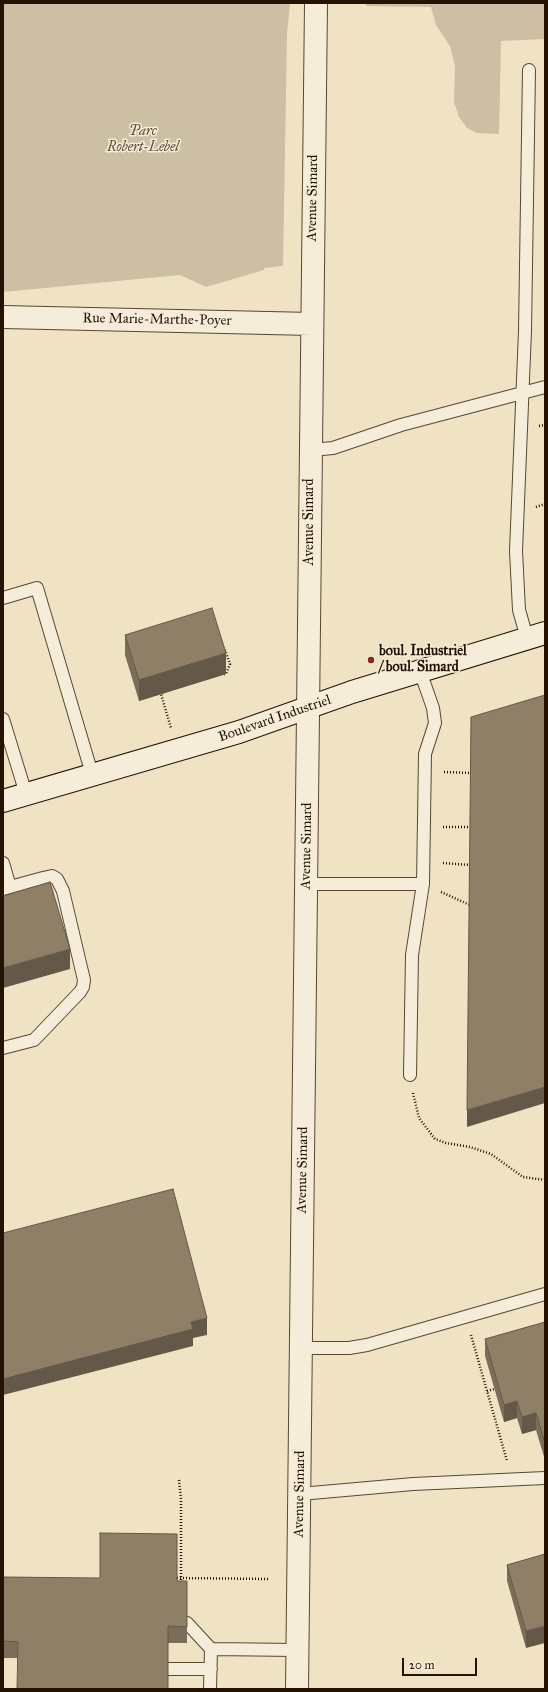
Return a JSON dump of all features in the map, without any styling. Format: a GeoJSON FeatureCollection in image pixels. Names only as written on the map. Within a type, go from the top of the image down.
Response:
{"type":"FeatureCollection","features":[{"type":"Feature","properties":{"kind":"street","name":"Avenue Simard"},"geometry":{"type":"LineString","coordinates":[[297,1689],[316,3]]}},
{"type":"Feature","properties":{"kind":"street","name":"Rue Marie-Marthe-Poyer"},"geometry":{"type":"LineString","coordinates":[[3,317],[312,324]]}},
{"type":"Feature","properties":{"kind":"street","name":"Boulevard Industriel"},"geometry":{"type":"LineString","coordinates":[[3,801],[238,732],[420,671],[536,636]]}},
{"type":"Feature","properties":{"kind":"lane"},"geometry":{"type":"LineString","coordinates":[[529,70],[523,392],[516,558],[519,610],[536,636]]}},
{"type":"Feature","properties":{"kind":"lane"},"geometry":{"type":"LineString","coordinates":[[311,450],[333,448],[401,425],[545,387]]}},
{"type":"Feature","properties":{"kind":"lane"},"geometry":{"type":"LineString","coordinates":[[3,598],[37,588],[92,774]]}},
{"type":"Feature","properties":{"kind":"lane"},"geometry":{"type":"LineString","coordinates":[[410,1075],[412,955],[423,884],[425,754],[435,723],[433,708],[420,671]]}},
{"type":"Feature","properties":{"kind":"lane"},"geometry":{"type":"LineString","coordinates":[[3,719],[26,794]]}},
{"type":"Feature","properties":{"kind":"lane"},"geometry":{"type":"LineString","coordinates":[[3,863],[6,888],[52,876],[57,879],[63,891],[84,980],[80,992],[34,1040],[3,1048]]}},
{"type":"Feature","properties":{"kind":"lane"},"geometry":{"type":"LineString","coordinates":[[306,884],[423,884]]}},
{"type":"Feature","properties":{"kind":"lane"},"geometry":{"type":"LineString","coordinates":[[301,1348],[349,1348],[367,1345],[545,1294]]}},
{"type":"Feature","properties":{"kind":"lane"},"geometry":{"type":"LineString","coordinates":[[300,1494],[413,1484],[545,1478]]}},
{"type":"Feature","properties":{"kind":"lane"},"geometry":{"type":"LineString","coordinates":[[187,1623],[211,1649],[210,1689]]}},
{"type":"Feature","properties":{"kind":"lane"},"geometry":{"type":"LineString","coordinates":[[211,1649],[298,1650]]}},
{"type":"Feature","properties":{"kind":"lane"},"geometry":{"type":"LineString","coordinates":[[168,1669],[211,1669]]}},
{"type":"Feature","properties":{"kind":"path"},"geometry":{"type":"LineString","coordinates":[[219,676],[226,674],[230,664],[225,650]]}},
{"type":"Feature","properties":{"kind":"path"},"geometry":{"type":"LineString","coordinates":[[168,691],[161,694],[171,729]]}},
{"type":"Feature","properties":{"kind":"path"},"geometry":{"type":"LineString","coordinates":[[456,772],[471,772]]}},
{"type":"Feature","properties":{"kind":"path"},"geometry":{"type":"LineString","coordinates":[[455,827],[471,827]]}},
{"type":"Feature","properties":{"kind":"path"},"geometry":{"type":"LineString","coordinates":[[454,864],[470,865]]}},
{"type":"Feature","properties":{"kind":"path"},"geometry":{"type":"LineString","coordinates":[[454,897],[470,905]]}},
{"type":"Feature","properties":{"kind":"path"},"geometry":{"type":"LineString","coordinates":[[410,1075],[414,1101],[419,1118],[435,1139],[446,1143],[470,1147],[491,1154],[523,1177],[545,1180]]}},
{"type":"Feature","properties":{"kind":"path"},"geometry":{"type":"LineString","coordinates":[[469,1330],[512,1479]]}},
{"type":"Feature","properties":{"kind":"path"},"geometry":{"type":"LineString","coordinates":[[487,1391],[495,1389]]}},
{"type":"Feature","properties":{"kind":"path"},"geometry":{"type":"LineString","coordinates":[[179,1480],[182,1499],[181,1591]]}},
{"type":"Feature","properties":{"kind":"path"},"geometry":{"type":"LineString","coordinates":[[177,1578],[270,1579]]}},
{"type":"Feature","properties":{"kind":"green space","name":"Parc Robert-Lebel"},"geometry":{"type":"Polygon","coordinates":[[[3,3],[290,3],[287,34],[283,266],[264,268],[264,270],[206,287],[180,275],[3,292],[3,3]]]}},
{"type":"Feature","properties":{"kind":"green space"},"geometry":{"type":"Polygon","coordinates":[[[366,3],[545,3],[545,39],[501,41],[499,134],[477,133],[467,128],[459,117],[454,102],[455,66],[450,46],[436,25],[431,7],[366,6],[366,3]]]}},
{"type":"Feature","properties":{"kind":"building"},"geometry":{"type":"Polygon","coordinates":[[[212,608],[226,653],[139,680],[125,635],[212,608]]]}},
{"type":"Feature","properties":{"kind":"building"},"geometry":{"type":"Polygon","coordinates":[[[545,695],[545,1087],[467,1110],[471,717],[545,695]]]}},
{"type":"Feature","properties":{"kind":"building"},"geometry":{"type":"Polygon","coordinates":[[[50,882],[70,949],[3,968],[3,896],[50,882]]]}},
{"type":"Feature","properties":{"kind":"building"},"geometry":{"type":"Polygon","coordinates":[[[173,1189],[207,1318],[191,1322],[193,1329],[3,1379],[3,1233],[173,1189]]]}},
{"type":"Feature","properties":{"kind":"building"},"geometry":{"type":"Polygon","coordinates":[[[545,1322],[545,1443],[536,1413],[522,1417],[517,1401],[504,1405],[485,1339],[545,1322]]]}},
{"type":"Feature","properties":{"kind":"building"},"geometry":{"type":"Polygon","coordinates":[[[100,1533],[177,1534],[177,1581],[187,1581],[187,1627],[168,1626],[168,1689],[17,1689],[18,1642],[3,1641],[3,1577],[100,1578],[100,1533]]]}},
{"type":"Feature","properties":{"kind":"building"},"geometry":{"type":"Polygon","coordinates":[[[545,1554],[545,1626],[526,1631],[507,1565],[545,1554]]]}},
{"type":"Feature","properties":{"kind":"place","name":"boul. Industriel / boul. Simard"},"geometry":{"type":"Point","coordinates":[371,660]}}]}
